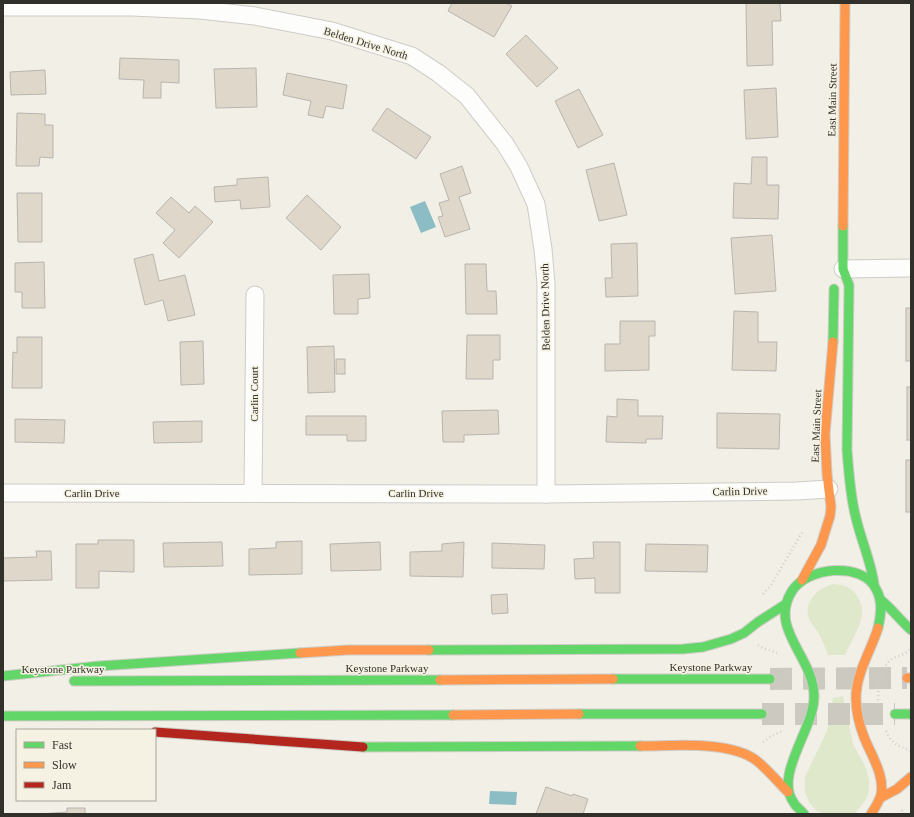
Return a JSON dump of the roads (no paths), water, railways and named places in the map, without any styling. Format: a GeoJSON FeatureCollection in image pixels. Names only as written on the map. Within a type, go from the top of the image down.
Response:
{"type":"FeatureCollection","features":[{"type":"Feature","properties":{"kind":"main road","name":"East Main Street"},"geometry":{"type":"LineString","coordinates":[[845,3],[843,269],[849,285],[847,404],[848,472],[856,519],[872,568],[874,584],[878,591],[880,600]]}},
{"type":"Feature","properties":{"kind":"main road","name":"East Main Street"},"geometry":{"type":"LineString","coordinates":[[786,604],[795,587],[802,580],[821,545],[830,516],[831,507],[827,474],[825,434],[833,338],[834,283],[843,269]]}},
{"type":"Feature","properties":{"kind":"main road"},"geometry":{"type":"LineString","coordinates":[[802,580],[819,572],[834,570],[846,571],[860,575],[874,584]]}},
{"type":"Feature","properties":{"kind":"main road"},"geometry":{"type":"LineString","coordinates":[[880,600],[894,611],[898,618],[911,630]]}},
{"type":"Feature","properties":{"kind":"main road"},"geometry":{"type":"LineString","coordinates":[[871,814],[880,798],[882,788],[881,779],[860,727],[856,709],[856,695],[857,682],[862,665],[881,617],[880,600]]}},
{"type":"Feature","properties":{"kind":"main road"},"geometry":{"type":"LineString","coordinates":[[3,676],[99,666],[348,650],[683,649],[703,647],[720,643],[744,633],[786,604]]}},
{"type":"Feature","properties":{"kind":"main road"},"geometry":{"type":"LineString","coordinates":[[786,604],[784,616],[786,627],[809,670],[814,691],[812,716],[788,773],[787,781],[791,801],[800,812]]}},
{"type":"Feature","properties":{"kind":"main road","name":"Keystone Parkway"},"geometry":{"type":"LineString","coordinates":[[66,681],[770,678]]}},
{"type":"Feature","properties":{"kind":"main road","name":"Keystone Parkway"},"geometry":{"type":"LineString","coordinates":[[3,681],[43,681]]}},
{"type":"Feature","properties":{"kind":"main road"},"geometry":{"type":"LineString","coordinates":[[3,716],[762,714]]}},
{"type":"Feature","properties":{"kind":"main road"},"geometry":{"type":"LineString","coordinates":[[895,714],[911,714]]}},
{"type":"Feature","properties":{"kind":"main road"},"geometry":{"type":"LineString","coordinates":[[3,721],[58,725]]}},
{"type":"Feature","properties":{"kind":"main road"},"geometry":{"type":"LineString","coordinates":[[156,732],[350,747],[708,746],[727,748],[742,752],[757,761],[788,792]]}},
{"type":"Feature","properties":{"kind":"main road"},"geometry":{"type":"LineString","coordinates":[[880,798],[897,789],[911,777]]}},
{"type":"Feature","properties":{"kind":"street","name":"Belden Drive North"},"geometry":{"type":"LineString","coordinates":[[3,7],[132,7],[200,10],[263,17],[332,31],[412,56],[438,73],[468,96],[505,144],[519,167],[536,204],[543,249],[546,284],[546,494]]}},
{"type":"Feature","properties":{"kind":"street"},"geometry":{"type":"LineString","coordinates":[[843,269],[911,268]]}},
{"type":"Feature","properties":{"kind":"street","name":"Carlin Court"},"geometry":{"type":"LineString","coordinates":[[253,493],[255,295]]}},
{"type":"Feature","properties":{"kind":"street","name":"Carlin Drive"},"geometry":{"type":"LineString","coordinates":[[3,493],[546,494],[797,491],[829,489]]}},
{"type":"Feature","properties":{"kind":"water"},"geometry":{"type":"Polygon","coordinates":[[[425,201],[436,227],[421,233],[410,207],[425,201]]]}},
{"type":"Feature","properties":{"kind":"water"},"geometry":{"type":"Polygon","coordinates":[[[490,791],[517,792],[516,805],[489,804],[490,791]]]}},
{"type":"Feature","properties":{"kind":"tunnel"},"geometry":{"type":"LineString","coordinates":[[770,679],[907,678]]}},
{"type":"Feature","properties":{"kind":"tunnel"},"geometry":{"type":"LineString","coordinates":[[762,714],[895,714]]}}]}
